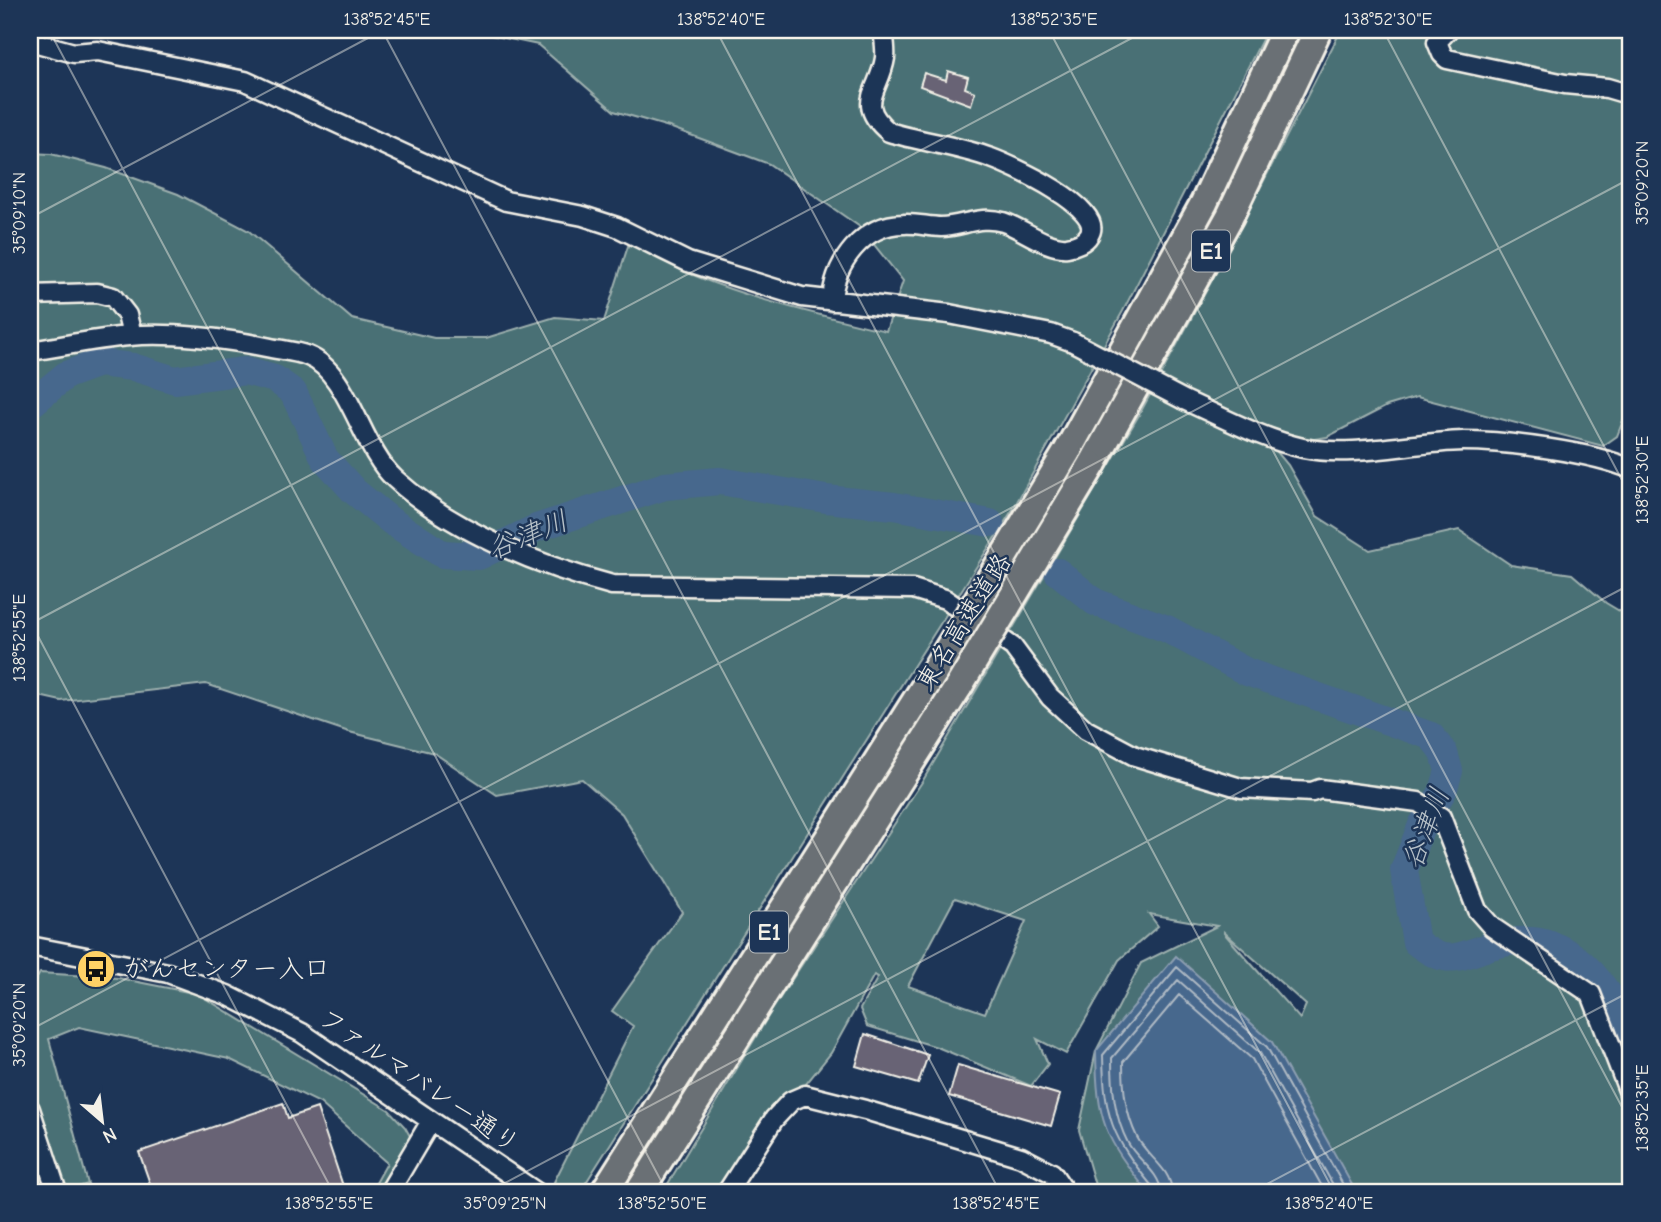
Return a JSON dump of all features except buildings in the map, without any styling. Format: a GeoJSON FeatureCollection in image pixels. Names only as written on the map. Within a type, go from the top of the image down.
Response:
{"type":"FeatureCollection","features":[{"type":"Feature","properties":{"kind":"highway","name":"東名高速道路"},"geometry":{"type":"LineString","coordinates":[[604,1192],[934,672],[1068,450],[1204,203],[1285,30]]}},
{"type":"Feature","properties":{"kind":"highway","name":"東名高速道路"},"geometry":{"type":"LineString","coordinates":[[639,1192],[959,686],[1092,465],[1230,216],[1318,30]]}},
{"type":"Feature","properties":{"kind":"street"},"geometry":{"type":"LineString","coordinates":[[832,301],[833,288],[844,260],[857,243],[888,226],[904,223],[943,227],[980,218],[1003,222],[1060,247],[1077,244],[1088,237],[1092,229],[1090,221],[1075,204],[1038,179],[990,158],[889,132],[877,122],[870,100],[885,58],[883,30]]}},
{"type":"Feature","properties":{"kind":"street"},"geometry":{"type":"LineString","coordinates":[[1448,30],[1437,42],[1442,54],[1447,58],[1565,84],[1607,88],[1631,95]]}},
{"type":"Feature","properties":{"kind":"street"},"geometry":{"type":"LineString","coordinates":[[30,41],[74,53],[98,51],[245,81],[506,201],[583,216],[617,227],[688,262],[802,297],[949,314],[1051,334],[1073,342],[1184,400],[1271,438],[1305,448],[1385,449],[1463,441],[1542,448],[1631,469]]}},
{"type":"Feature","properties":{"kind":"street"},"geometry":{"type":"LineString","coordinates":[[30,295],[97,293],[113,297],[127,315],[132,335]]}},
{"type":"Feature","properties":{"kind":"street"},"geometry":{"type":"LineString","coordinates":[[30,351],[132,335],[234,341],[308,356],[323,366],[336,383],[374,455],[394,479],[456,524],[575,575],[612,586],[913,589],[945,599],[1013,647],[1050,696],[1086,730],[1135,756],[1241,788],[1312,792],[1320,789],[1418,802],[1441,817],[1476,910],[1506,936],[1591,994],[1631,1098]]}},
{"type":"Feature","properties":{"kind":"street","name":"ファルマバレー通り"},"geometry":{"type":"LineString","coordinates":[[30,946],[167,973],[227,995],[302,1033],[536,1192]]}},
{"type":"Feature","properties":{"kind":"street"},"geometry":{"type":"LineString","coordinates":[[727,1192],[774,1119],[791,1101],[806,1095],[1021,1157],[1052,1173],[1065,1192]]}},
{"type":"Feature","properties":{"kind":"street"},"geometry":{"type":"LineString","coordinates":[[30,1110],[57,1192]]}},
{"type":"Feature","properties":{"kind":"street"},"geometry":{"type":"LineString","coordinates":[[389,1192],[431,1121]]}},
{"type":"Feature","properties":{"kind":"green space"},"geometry":{"type":"Polygon","coordinates":[[[467,30],[1267,30],[1123,311],[1013,509],[580,1192],[569,1192],[554,1182],[633,1026],[612,1011],[682,912],[622,814],[582,779],[497,795],[434,753],[349,732],[206,684],[61,701],[30,694],[30,153],[51,154],[106,168],[178,194],[249,231],[352,319],[434,338],[486,338],[555,317],[604,321],[629,243],[690,274],[721,286],[886,331],[903,281],[860,227],[769,164],[669,127],[614,111],[538,45],[467,30]]]}},
{"type":"Feature","properties":{"kind":"green space"},"geometry":{"type":"Polygon","coordinates":[[[1341,30],[1631,30],[1631,400],[1617,436],[1603,446],[1417,397],[1387,406],[1327,437],[1272,446],[1288,465],[1317,516],[1370,550],[1459,530],[1511,565],[1572,574],[1606,603],[1631,618],[1631,1192],[1097,1192],[1079,1130],[1096,1051],[1141,963],[1217,926],[1149,914],[1158,926],[1119,960],[1066,1054],[1037,1039],[1048,1064],[1031,1086],[937,1047],[867,1026],[860,1009],[878,977],[874,975],[831,1053],[719,1192],[663,1192],[772,1010],[922,782],[1139,415],[1231,245],[1341,30]],[[955,898],[908,986],[985,1013],[1026,921],[955,898]],[[1224,933],[1300,1019],[1306,1005],[1224,933]]]}},
{"type":"Feature","properties":{"kind":"green space"},"geometry":{"type":"Polygon","coordinates":[[[40,973],[118,978],[198,994],[389,1110],[405,1127],[415,1145],[378,1192],[371,1192],[387,1163],[320,1103],[229,1059],[79,1027],[49,1039],[88,1184],[62,1192],[33,1192],[30,1185],[30,990],[40,973]]]}},
{"type":"Feature","properties":{"kind":"water"},"geometry":{"type":"Polygon","coordinates":[[[1176,956],[1272,1042],[1356,1192],[1148,1192],[1133,1173],[1112,1142],[1101,1112],[1096,1051],[1176,956]]]}},
{"type":"Feature","properties":{"kind":"waterway","name":"谷津川"},"geometry":{"type":"LineString","coordinates":[[30,405],[66,375],[99,363],[133,367],[175,380],[245,371],[275,379],[293,392],[325,459],[354,491],[391,521],[442,554],[479,556],[536,528],[665,486],[720,481],[990,523]]}},
{"type":"Feature","properties":{"kind":"waterway","name":"谷津川"},"geometry":{"type":"LineString","coordinates":[[1058,572],[1095,602],[1167,629],[1247,672],[1431,736],[1444,753],[1449,771],[1443,791],[1422,825],[1404,870],[1416,942],[1436,955],[1452,958],[1517,941],[1540,942],[1560,949],[1578,960],[1593,974],[1607,992],[1631,1034]]}},
{"type":"Feature","properties":{"kind":"place","name":"がんセンター入口"},"geometry":{"type":"Point","coordinates":[96,969]}}]}
